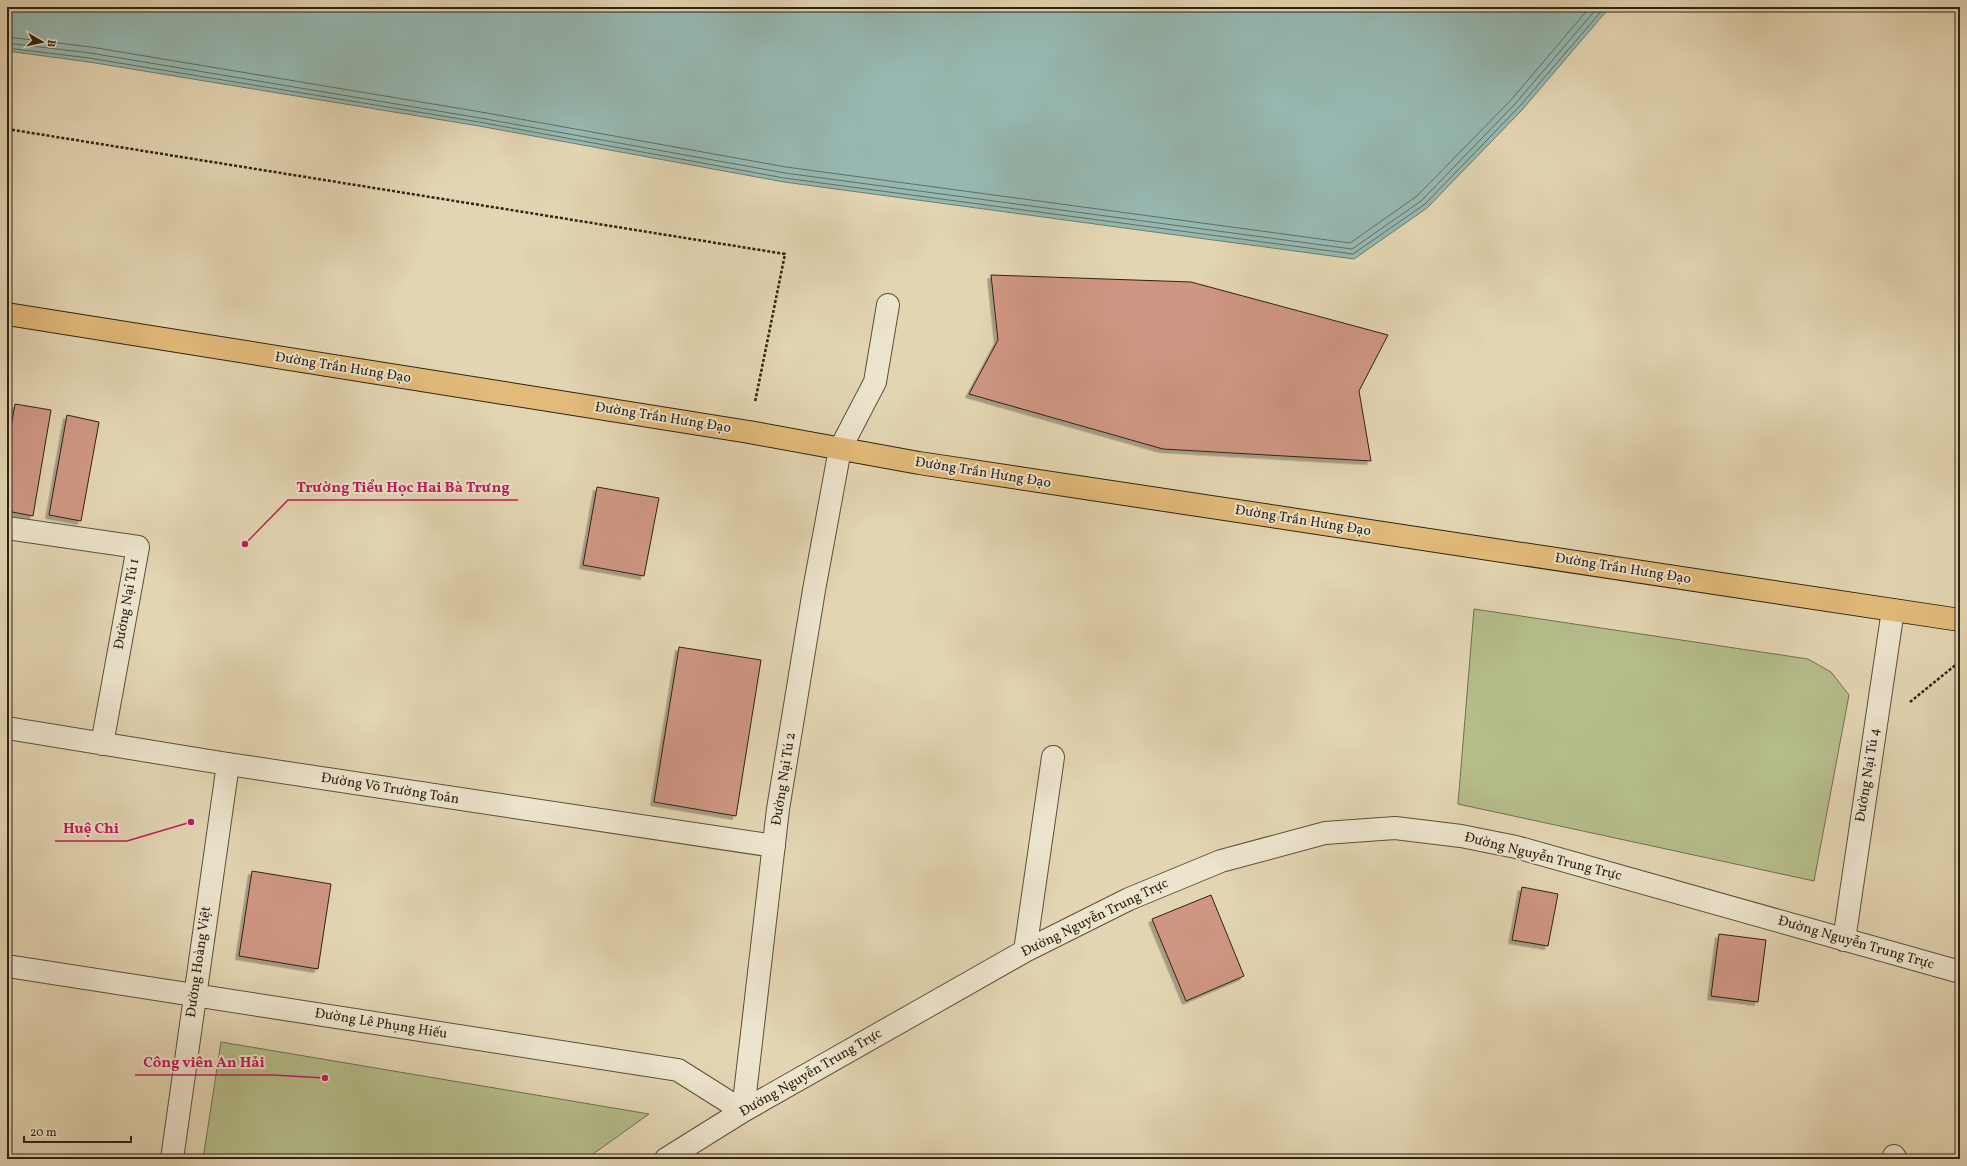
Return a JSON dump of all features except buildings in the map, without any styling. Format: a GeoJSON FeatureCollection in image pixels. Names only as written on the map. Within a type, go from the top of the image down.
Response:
{"type":"FeatureCollection","features":[{"type":"Feature","properties":{"kind":"main road","name":"Đường Trần Hưng Đạo"},"geometry":{"type":"LineString","coordinates":[[7,314],[749,432],[919,463],[1960,620]]}},
{"type":"Feature","properties":{"kind":"street","name":"Đường Nại Tú 2"},"geometry":{"type":"LineString","coordinates":[[743,1112],[774,846],[813,598],[840,449],[875,382],[888,305]]}},
{"type":"Feature","properties":{"kind":"street","name":"Đường Nại Tú 1"},"geometry":{"type":"LineString","coordinates":[[7,528],[138,547],[102,744]]}},
{"type":"Feature","properties":{"kind":"street","name":"Đường Nại Tú 4"},"geometry":{"type":"LineString","coordinates":[[1844,940],[1893,610]]}},
{"type":"Feature","properties":{"kind":"street","name":"Đường Võ Trường Toản"},"geometry":{"type":"LineString","coordinates":[[7,728],[228,764],[774,846]]}},
{"type":"Feature","properties":{"kind":"street"},"geometry":{"type":"LineString","coordinates":[[1025,952],[1053,757]]}},
{"type":"Feature","properties":{"kind":"street","name":"Đường Hoàng Việt"},"geometry":{"type":"LineString","coordinates":[[172,1159],[194,995],[228,764]]}},
{"type":"Feature","properties":{"kind":"street","name":"Đường Nguyễn Trung Trực"},"geometry":{"type":"LineString","coordinates":[[666,1159],[743,1112],[1025,952],[1129,899],[1221,861],[1325,833],[1395,828],[1461,836],[1516,847],[1960,972]]}},
{"type":"Feature","properties":{"kind":"street","name":"Đường Lê Phụng Hiếu"},"geometry":{"type":"LineString","coordinates":[[7,966],[678,1070],[743,1112]]}},
{"type":"Feature","properties":{"kind":"path"},"geometry":{"type":"LineString","coordinates":[[7,129],[785,254],[749,432]]}},
{"type":"Feature","properties":{"kind":"path"},"geometry":{"type":"LineString","coordinates":[[1880,698],[1911,702],[1958,663],[1960,664]]}},
{"type":"Feature","properties":{"kind":"green space"},"geometry":{"type":"Polygon","coordinates":[[[1474,609],[1808,659],[1831,672],[1849,695],[1814,881],[1458,804],[1474,609]]]}},
{"type":"Feature","properties":{"kind":"green space"},"geometry":{"type":"Polygon","coordinates":[[[221,1042],[649,1114],[586,1159],[203,1159],[221,1042]]]}},
{"type":"Feature","properties":{"kind":"water"},"geometry":{"type":"Polygon","coordinates":[[[7,7],[1610,7],[1522,110],[1427,208],[1354,259],[784,182],[479,126],[89,62],[7,51],[7,7]]]}},
{"type":"Feature","properties":{"kind":"place","name":"Trường Tiểu Học Hai Bà Trưng"},"geometry":{"type":"Point","coordinates":[245,544]}},
{"type":"Feature","properties":{"kind":"place","name":"Huệ Chi"},"geometry":{"type":"Point","coordinates":[191,822]}},
{"type":"Feature","properties":{"kind":"place","name":"Công viên An Hải"},"geometry":{"type":"Point","coordinates":[325,1078]}}]}
